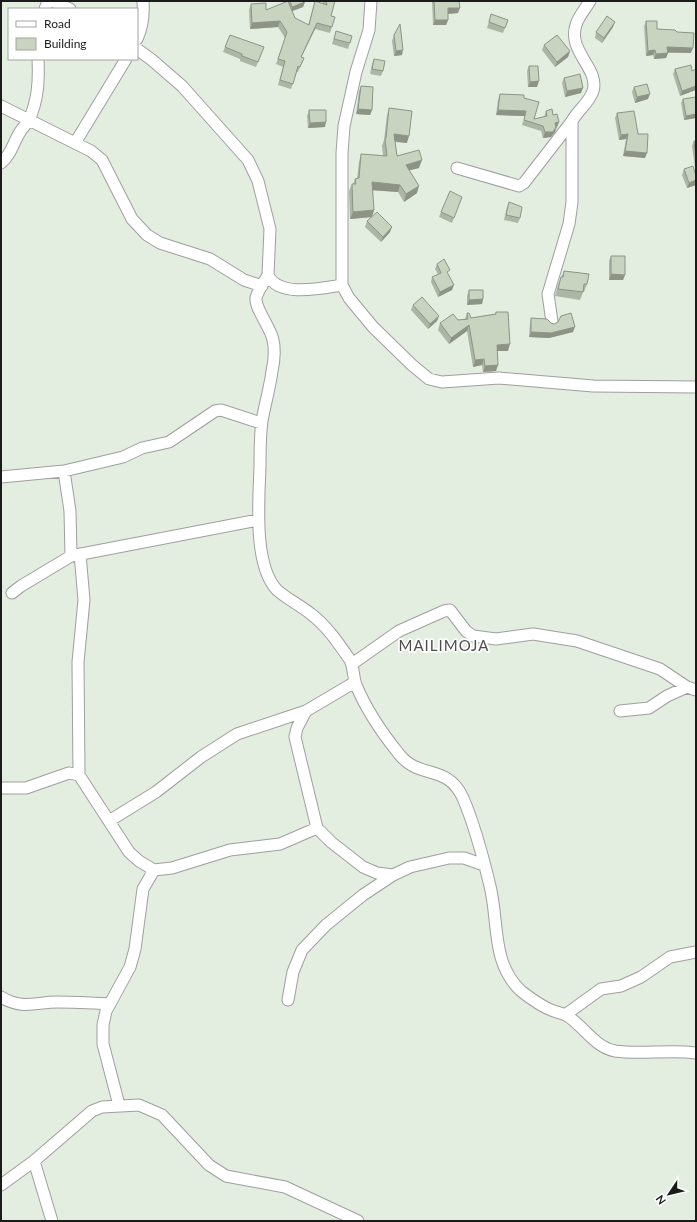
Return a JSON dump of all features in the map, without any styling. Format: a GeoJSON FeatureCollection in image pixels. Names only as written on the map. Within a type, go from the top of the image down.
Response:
{"type":"FeatureCollection","features":[{"type":"Feature","properties":{"kind":"street"},"geometry":{"type":"LineString","coordinates":[[52,1],[68,8]]}},
{"type":"Feature","properties":{"kind":"street"},"geometry":{"type":"LineString","coordinates":[[138,37],[142,29],[144,14],[143,1]]}},
{"type":"Feature","properties":{"kind":"street"},"geometry":{"type":"LineString","coordinates":[[371,1],[369,30],[356,72],[344,126],[342,153],[342,285],[349,298],[373,327],[412,365],[429,379],[442,382],[499,378],[593,386],[696,387]]}},
{"type":"Feature","properties":{"kind":"street"},"geometry":{"type":"LineString","coordinates":[[456,168],[519,186],[524,183],[572,121],[578,111],[588,103],[593,90],[594,79],[578,50],[574,37],[576,24],[590,1]]}},
{"type":"Feature","properties":{"kind":"street"},"geometry":{"type":"LineString","coordinates":[[138,50],[182,86],[248,160],[258,182],[270,229],[268,275],[271,282],[286,289],[318,289],[342,285]]}},
{"type":"Feature","properties":{"kind":"street"},"geometry":{"type":"LineString","coordinates":[[1,163],[8,157],[20,131],[28,121],[37,97],[39,80],[38,60]]}},
{"type":"Feature","properties":{"kind":"street"},"geometry":{"type":"LineString","coordinates":[[74,143],[125,60]]}},
{"type":"Feature","properties":{"kind":"street"},"geometry":{"type":"LineString","coordinates":[[1,106],[28,121],[91,151],[102,160],[132,219],[147,236],[160,243],[210,259],[244,280],[262,286]]}},
{"type":"Feature","properties":{"kind":"street"},"geometry":{"type":"LineString","coordinates":[[552,322],[548,294],[569,224],[572,202],[572,121]]}},
{"type":"Feature","properties":{"kind":"street"},"geometry":{"type":"LineString","coordinates":[[256,297],[268,275]]}},
{"type":"Feature","properties":{"kind":"street"},"geometry":{"type":"LineString","coordinates":[[244,280],[256,297],[257,305],[266,322],[273,341],[273,368],[261,423],[258,520],[263,562],[269,577],[277,590],[325,626],[352,664],[354,682],[366,707],[400,756],[414,767],[443,776],[455,784],[463,799],[491,888],[496,935],[501,962],[510,978],[521,991],[538,1003],[565,1015],[600,1044],[611,1050],[623,1052],[681,1051],[696,1053]]}},
{"type":"Feature","properties":{"kind":"street"},"geometry":{"type":"LineString","coordinates":[[1,477],[64,471],[123,457],[142,448],[169,442],[215,411],[221,410],[261,423]]}},
{"type":"Feature","properties":{"kind":"street"},"geometry":{"type":"LineString","coordinates":[[64,471],[84,600],[78,662],[79,775],[129,852],[139,861],[154,870],[172,868],[230,850],[280,844],[317,828]]}},
{"type":"Feature","properties":{"kind":"street"},"geometry":{"type":"LineString","coordinates":[[12,593],[21,586],[76,555],[258,520]]}},
{"type":"Feature","properties":{"kind":"street"},"geometry":{"type":"LineString","coordinates":[[352,664],[399,631],[444,611],[450,610],[466,631],[474,636],[496,639],[533,634],[577,641],[660,670],[691,689]]}},
{"type":"Feature","properties":{"kind":"street"},"geometry":{"type":"LineString","coordinates":[[109,822],[156,792],[201,757],[237,734],[306,711],[354,682]]}},
{"type":"Feature","properties":{"kind":"street"},"geometry":{"type":"LineString","coordinates":[[620,711],[649,708],[667,696],[691,689]]}},
{"type":"Feature","properties":{"kind":"street"},"geometry":{"type":"LineString","coordinates":[[306,711],[297,728],[295,737],[317,828],[331,842],[363,867],[377,873],[393,875]]}},
{"type":"Feature","properties":{"kind":"street"},"geometry":{"type":"LineString","coordinates":[[1,788],[26,788],[69,773],[79,775]]}},
{"type":"Feature","properties":{"kind":"street"},"geometry":{"type":"LineString","coordinates":[[288,1000],[293,972],[302,950],[326,925],[363,895],[393,875],[410,867],[449,858],[464,858],[484,865]]}},
{"type":"Feature","properties":{"kind":"street"},"geometry":{"type":"LineString","coordinates":[[119,1105],[103,1044],[102,1025],[106,1011],[130,967],[135,949],[143,889],[154,870]]}},
{"type":"Feature","properties":{"kind":"street"},"geometry":{"type":"LineString","coordinates":[[565,1015],[602,989],[621,986],[641,977],[670,957],[696,952]]}},
{"type":"Feature","properties":{"kind":"street"},"geometry":{"type":"LineString","coordinates":[[1,997],[12,1003],[24,1006],[56,1002],[110,1004]]}},
{"type":"Feature","properties":{"kind":"street"},"geometry":{"type":"LineString","coordinates":[[1,1185],[34,1161],[92,1111],[102,1107],[139,1105],[162,1115],[209,1165],[226,1176],[285,1187],[358,1221]]}},
{"type":"Feature","properties":{"kind":"street"},"geometry":{"type":"LineString","coordinates":[[34,1161],[52,1221]]}},
{"type":"Feature","properties":{"kind":"building"},"geometry":{"type":"Polygon","coordinates":[[[288,1],[295,18],[309,25],[315,1],[327,5],[326,1],[335,1],[331,16],[335,17],[332,27],[317,23],[301,57],[304,58],[300,67],[298,66],[293,84],[280,80],[285,61],[278,59],[287,32],[280,21],[252,23],[251,4],[266,3],[266,10],[288,1]]]}},
{"type":"Feature","properties":{"kind":"building"},"geometry":{"type":"Polygon","coordinates":[[[290,1],[305,1],[305,2],[292,7],[290,1]]]}},
{"type":"Feature","properties":{"kind":"building"},"geometry":{"type":"Polygon","coordinates":[[[434,1],[459,1],[460,8],[448,8],[448,20],[435,20],[434,1]]]}},
{"type":"Feature","properties":{"kind":"building"},"geometry":{"type":"Polygon","coordinates":[[[491,14],[508,20],[505,28],[489,22],[491,14]]]}},
{"type":"Feature","properties":{"kind":"building"},"geometry":{"type":"Polygon","coordinates":[[[607,16],[615,22],[604,38],[596,32],[607,16]]]}},
{"type":"Feature","properties":{"kind":"building"},"geometry":{"type":"Polygon","coordinates":[[[646,21],[657,21],[657,29],[694,33],[693,48],[667,47],[668,53],[656,54],[655,50],[648,51],[646,21]]]}},
{"type":"Feature","properties":{"kind":"building"},"geometry":{"type":"Polygon","coordinates":[[[400,24],[403,50],[396,51],[394,35],[400,24]]]}},
{"type":"Feature","properties":{"kind":"building"},"geometry":{"type":"Polygon","coordinates":[[[336,31],[352,36],[350,43],[334,39],[336,31]]]}},
{"type":"Feature","properties":{"kind":"building"},"geometry":{"type":"Polygon","coordinates":[[[230,35],[264,47],[258,62],[225,47],[230,35]]]}},
{"type":"Feature","properties":{"kind":"building"},"geometry":{"type":"Polygon","coordinates":[[[557,35],[570,51],[557,62],[544,45],[557,35]]]}},
{"type":"Feature","properties":{"kind":"building"},"geometry":{"type":"Polygon","coordinates":[[[374,59],[385,61],[383,71],[372,69],[374,59]]]}},
{"type":"Feature","properties":{"kind":"building"},"geometry":{"type":"Polygon","coordinates":[[[691,65],[692,71],[696,69],[696,86],[682,91],[675,69],[691,65]]]}},
{"type":"Feature","properties":{"kind":"building"},"geometry":{"type":"Polygon","coordinates":[[[529,66],[538,66],[539,81],[530,82],[529,66]]]}},
{"type":"Feature","properties":{"kind":"building"},"geometry":{"type":"Polygon","coordinates":[[[580,74],[583,88],[567,91],[564,78],[580,74]]]}},
{"type":"Feature","properties":{"kind":"building"},"geometry":{"type":"Polygon","coordinates":[[[647,84],[650,94],[637,97],[634,87],[647,84]]]}},
{"type":"Feature","properties":{"kind":"building"},"geometry":{"type":"Polygon","coordinates":[[[361,86],[373,87],[372,110],[358,109],[361,86]]]}},
{"type":"Feature","properties":{"kind":"building"},"geometry":{"type":"Polygon","coordinates":[[[500,94],[524,95],[524,98],[539,102],[534,119],[547,116],[546,111],[552,109],[553,115],[557,114],[559,122],[555,123],[556,127],[553,132],[545,132],[543,126],[524,120],[526,111],[498,110],[500,94]]]}},
{"type":"Feature","properties":{"kind":"building"},"geometry":{"type":"Polygon","coordinates":[[[696,97],[696,114],[686,116],[683,99],[696,97]]]}},
{"type":"Feature","properties":{"kind":"building"},"geometry":{"type":"Polygon","coordinates":[[[389,108],[412,111],[409,136],[394,134],[397,156],[419,150],[422,160],[406,165],[419,186],[406,194],[400,185],[372,182],[374,210],[353,212],[352,184],[356,184],[355,179],[359,178],[361,154],[387,156],[385,139],[389,108]]]}},
{"type":"Feature","properties":{"kind":"building"},"geometry":{"type":"Polygon","coordinates":[[[309,110],[326,110],[326,122],[310,123],[309,110]]]}},
{"type":"Feature","properties":{"kind":"building"},"geometry":{"type":"Polygon","coordinates":[[[634,111],[638,134],[648,134],[647,153],[625,151],[628,134],[621,135],[617,113],[634,111]]]}},
{"type":"Feature","properties":{"kind":"building"},"geometry":{"type":"Polygon","coordinates":[[[694,141],[696,141],[696,158],[694,141]]]}},
{"type":"Feature","properties":{"kind":"building"},"geometry":{"type":"Polygon","coordinates":[[[693,166],[696,180],[689,183],[684,169],[693,166]]]}},
{"type":"Feature","properties":{"kind":"building"},"geometry":{"type":"Polygon","coordinates":[[[450,191],[462,197],[454,218],[441,212],[450,191]]]}},
{"type":"Feature","properties":{"kind":"building"},"geometry":{"type":"Polygon","coordinates":[[[509,202],[522,207],[520,218],[506,215],[509,202]]]}},
{"type":"Feature","properties":{"kind":"building"},"geometry":{"type":"Polygon","coordinates":[[[377,212],[392,227],[383,237],[367,221],[377,212]]]}},
{"type":"Feature","properties":{"kind":"building"},"geometry":{"type":"Polygon","coordinates":[[[611,256],[625,256],[625,275],[611,274],[611,256]]]}},
{"type":"Feature","properties":{"kind":"building"},"geometry":{"type":"Polygon","coordinates":[[[444,259],[450,270],[447,272],[454,285],[440,292],[432,277],[441,273],[437,264],[444,259]]]}},
{"type":"Feature","properties":{"kind":"building"},"geometry":{"type":"Polygon","coordinates":[[[564,271],[589,274],[587,284],[584,284],[583,292],[558,289],[564,271]]]}},
{"type":"Feature","properties":{"kind":"building"},"geometry":{"type":"Polygon","coordinates":[[[469,290],[483,290],[483,299],[469,300],[469,290]]]}},
{"type":"Feature","properties":{"kind":"building"},"geometry":{"type":"Polygon","coordinates":[[[422,297],[439,316],[430,324],[413,305],[422,297]]]}},
{"type":"Feature","properties":{"kind":"building"},"geometry":{"type":"Polygon","coordinates":[[[496,312],[508,312],[510,344],[497,345],[498,365],[485,366],[484,359],[475,360],[469,325],[451,338],[440,323],[453,314],[458,320],[468,319],[467,313],[469,313],[471,318],[496,314],[496,312]]]}},
{"type":"Feature","properties":{"kind":"building"},"geometry":{"type":"Polygon","coordinates":[[[571,313],[575,327],[551,333],[531,332],[531,318],[547,319],[554,324],[558,322],[561,316],[571,313]]]}},
{"type":"Feature","properties":{"kind":"district","name":"MAILIMOJA"},"geometry":{"type":"Point","coordinates":[444,645]}}]}
